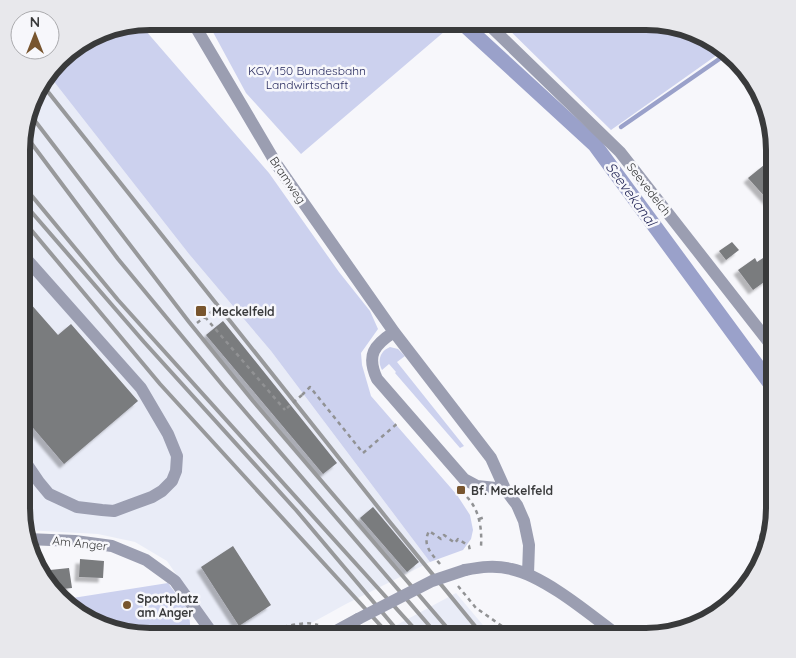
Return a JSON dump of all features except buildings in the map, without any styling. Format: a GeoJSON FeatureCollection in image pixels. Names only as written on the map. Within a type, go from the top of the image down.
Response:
{"type":"FeatureCollection","features":[{"type":"Feature","properties":{"kind":"street","name":"Bramweg"},"geometry":{"type":"LineString","coordinates":[[197,30],[277,165],[394,332],[491,458],[505,489],[517,505],[525,526],[529,545],[528,574]]}},
{"type":"Feature","properties":{"kind":"street","name":"Seevedeich"},"geometry":{"type":"LineString","coordinates":[[494,30],[620,152],[766,339]]}},
{"type":"Feature","properties":{"kind":"street"},"geometry":{"type":"LineString","coordinates":[[30,263],[141,388],[168,434],[177,456],[176,471],[172,481],[162,491],[152,497],[114,511],[77,507],[49,494],[30,469]]}},
{"type":"Feature","properties":{"kind":"street"},"geometry":{"type":"LineString","coordinates":[[394,332],[376,345],[373,351],[372,366],[380,383],[468,482],[485,488],[505,489]]}},
{"type":"Feature","properties":{"kind":"street","name":"Am Anger"},"geometry":{"type":"LineString","coordinates":[[34,539],[75,541],[112,546],[146,560],[175,581],[208,628]]}},
{"type":"Feature","properties":{"kind":"street"},"geometry":{"type":"LineString","coordinates":[[342,628],[432,581],[465,570],[481,567],[500,567],[528,574],[560,593],[608,628]]}},
{"type":"Feature","properties":{"kind":"path"},"geometry":{"type":"LineString","coordinates":[[197,323],[214,310]]}},
{"type":"Feature","properties":{"kind":"path"},"geometry":{"type":"LineString","coordinates":[[205,317],[284,410],[310,388],[364,453],[408,415]]}},
{"type":"Feature","properties":{"kind":"path"},"geometry":{"type":"LineString","coordinates":[[468,482],[461,490],[474,504],[482,537],[481,547]]}},
{"type":"Feature","properties":{"kind":"path"},"geometry":{"type":"LineString","coordinates":[[479,519],[485,517]]}},
{"type":"Feature","properties":{"kind":"path"},"geometry":{"type":"LineString","coordinates":[[754,561],[765,517]]}},
{"type":"Feature","properties":{"kind":"path"},"geometry":{"type":"LineString","coordinates":[[445,571],[427,549],[429,531],[442,539],[444,535],[455,543],[458,538],[469,546],[470,550]]}},
{"type":"Feature","properties":{"kind":"path"},"geometry":{"type":"LineString","coordinates":[[458,586],[476,608],[505,628]]}},
{"type":"Feature","properties":{"kind":"path"},"geometry":{"type":"LineString","coordinates":[[283,628],[305,623],[318,625]]}},
{"type":"Feature","properties":{"kind":"shaded area"},"geometry":{"type":"Polygon","coordinates":[[[53,80],[189,254],[271,351],[430,562],[302,628],[213,628],[167,561],[135,542],[98,534],[32,530],[30,516],[30,150],[36,111],[53,80]]]}},
{"type":"Feature","properties":{"kind":"shaded area"},"geometry":{"type":"Polygon","coordinates":[[[456,593],[485,628],[391,628],[456,593]]]}},
{"type":"Feature","properties":{"kind":"green space"},"geometry":{"type":"Polygon","coordinates":[[[145,30],[269,173],[339,272],[370,311],[378,329],[361,353],[362,365],[371,396],[457,495],[470,515],[473,530],[471,539],[463,550],[430,562],[271,351],[189,254],[53,80],[71,60],[90,46],[111,36],[145,30]]]}},
{"type":"Feature","properties":{"kind":"green space","name":"KGV 150 Bundesbahn Landwirtschaft"},"geometry":{"type":"Polygon","coordinates":[[[212,30],[445,31],[301,154],[246,93],[212,30]]]}},
{"type":"Feature","properties":{"kind":"green space"},"geometry":{"type":"Polygon","coordinates":[[[509,30],[654,30],[685,36],[718,54],[611,130],[509,30]]]}},
{"type":"Feature","properties":{"kind":"green space"},"geometry":{"type":"Polygon","coordinates":[[[390,347],[398,349],[405,356],[397,362],[464,446],[460,448],[389,364],[382,370],[380,357],[390,347]]]}},
{"type":"Feature","properties":{"kind":"green space","name":"Sportplatz am Anger"},"geometry":{"type":"Polygon","coordinates":[[[168,583],[189,611],[190,628],[142,628],[126,626],[111,622],[90,612],[71,598],[168,583]]]}},
{"type":"Feature","properties":{"kind":"waterway","name":"Seevekanal"},"geometry":{"type":"LineString","coordinates":[[470,30],[595,145],[766,378]]}},
{"type":"Feature","properties":{"kind":"waterway"},"geometry":{"type":"LineString","coordinates":[[621,127],[722,57]]}},
{"type":"Feature","properties":{"kind":"railway"},"geometry":{"type":"LineString","coordinates":[[46,90],[389,521],[477,628]]}},
{"type":"Feature","properties":{"kind":"railway"},"geometry":{"type":"LineString","coordinates":[[34,119],[189,322],[253,401],[447,628]]}},
{"type":"Feature","properties":{"kind":"railway"},"geometry":{"type":"LineString","coordinates":[[30,142],[118,259],[224,387],[431,628]]}},
{"type":"Feature","properties":{"kind":"railway"},"geometry":{"type":"LineString","coordinates":[[30,194],[118,300],[414,628]]}},
{"type":"Feature","properties":{"kind":"railway"},"geometry":{"type":"LineString","coordinates":[[30,210],[144,342],[296,510],[395,628]]}},
{"type":"Feature","properties":{"kind":"railway"},"geometry":{"type":"LineString","coordinates":[[30,229],[160,384],[383,628]]}},
{"type":"Feature","properties":{"kind":"place","name":"Meckelfeld"},"geometry":{"type":"Point","coordinates":[201,311]}},
{"type":"Feature","properties":{"kind":"place","name":"Bf. Meckelfeld"},"geometry":{"type":"Point","coordinates":[461,490]}},
{"type":"Feature","properties":{"kind":"place","name":"Sportplatz am Anger"},"geometry":{"type":"Point","coordinates":[127,605]}}]}
